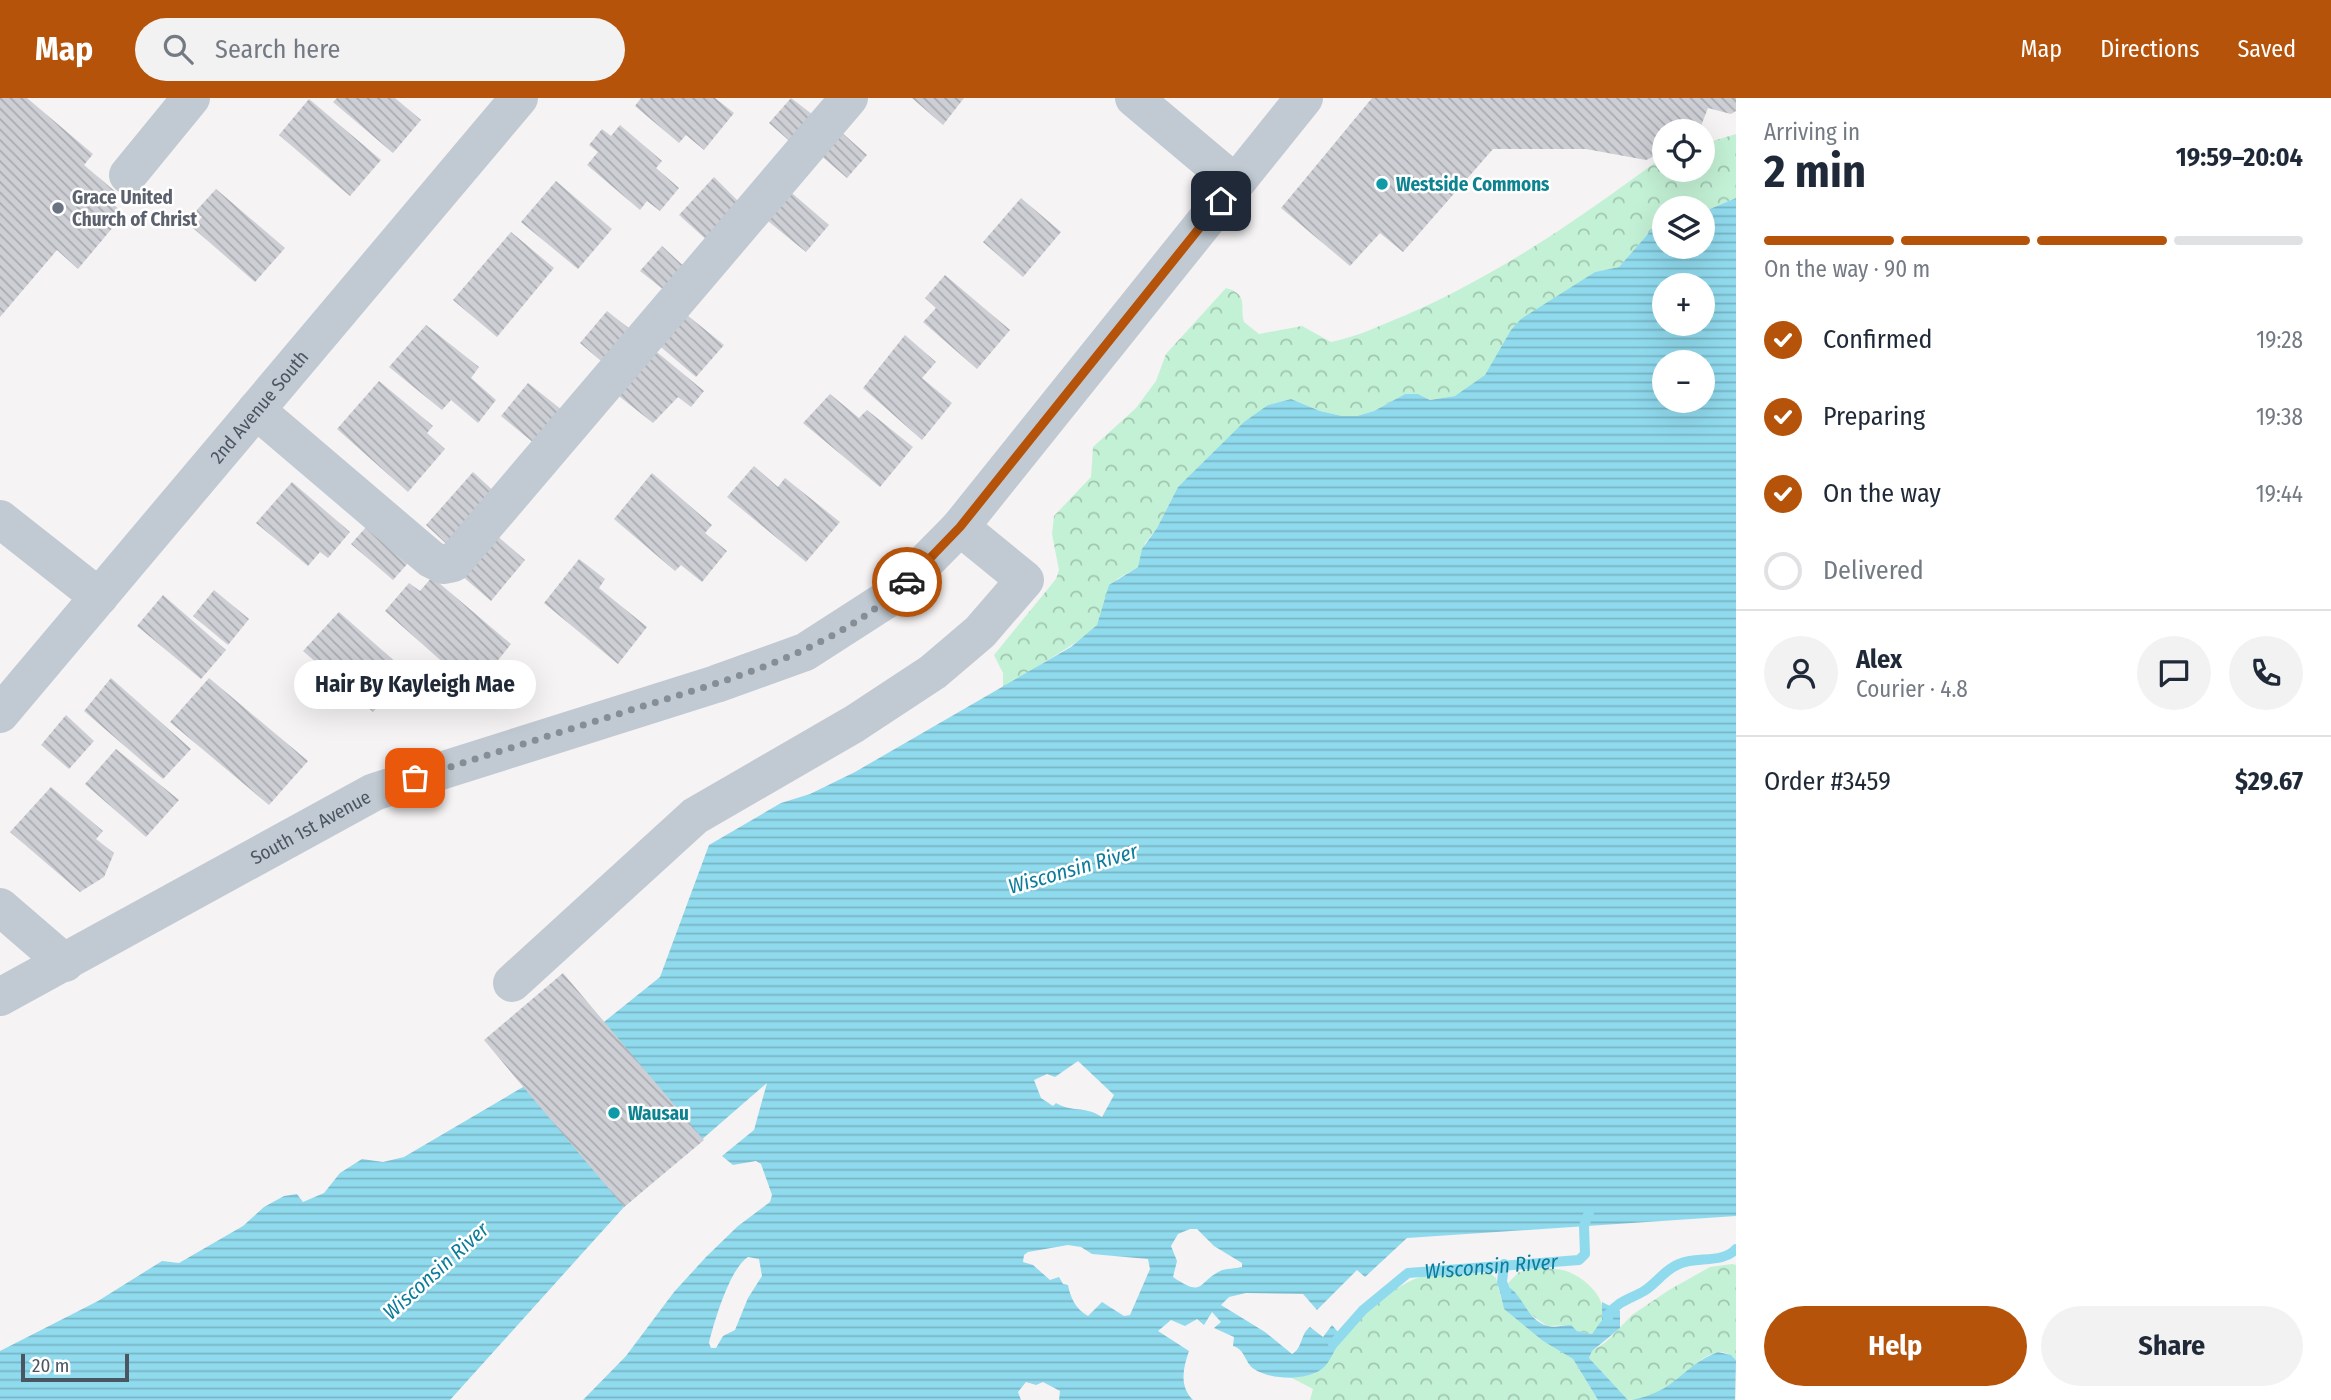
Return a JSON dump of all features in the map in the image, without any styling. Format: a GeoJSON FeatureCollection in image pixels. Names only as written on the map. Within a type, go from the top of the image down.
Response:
{"type":"FeatureCollection","features":[{"type":"Feature","properties":{"kind":"street"},"geometry":{"type":"LineString","coordinates":[[128,175],[191,98]]}},
{"type":"Feature","properties":{"kind":"street","name":"2nd Avenue South"},"geometry":{"type":"LineString","coordinates":[[0,714],[519,98]]}},
{"type":"Feature","properties":{"kind":"street"},"geometry":{"type":"LineString","coordinates":[[257,410],[431,559],[443,565],[453,563],[849,98]]}},
{"type":"Feature","properties":{"kind":"street"},"geometry":{"type":"LineString","coordinates":[[1134,98],[1235,183]]}},
{"type":"Feature","properties":{"kind":"street","name":"South 1st Avenue"},"geometry":{"type":"LineString","coordinates":[[0,997],[374,792],[716,684],[805,652],[892,596],[960,527],[1304,98]]}},
{"type":"Feature","properties":{"kind":"street"},"geometry":{"type":"LineString","coordinates":[[0,519],[99,597]]}},
{"type":"Feature","properties":{"kind":"street"},"geometry":{"type":"LineString","coordinates":[[512,983],[695,816],[895,698],[951,659],[979,632],[1025,580],[960,527]]}},
{"type":"Feature","properties":{"kind":"street"},"geometry":{"type":"LineString","coordinates":[[0,907],[65,962]]}},
{"type":"Feature","properties":{"kind":"green space"},"geometry":{"type":"Polygon","coordinates":[[[1736,134],[1736,198],[1715,207],[1715,196],[1652,196],[1652,229],[1619,267],[1595,272],[1562,295],[1474,386],[1455,396],[1430,400],[1418,394],[1405,394],[1374,411],[1357,416],[1320,411],[1291,399],[1268,405],[1178,487],[1157,528],[1145,543],[1138,567],[1117,579],[1097,625],[1083,638],[1003,688],[1003,673],[994,655],[1056,579],[1059,570],[1052,534],[1054,516],[1091,477],[1093,447],[1136,408],[1156,381],[1166,354],[1226,288],[1241,298],[1244,322],[1259,334],[1302,326],[1331,342],[1350,337],[1441,299],[1507,263],[1652,165],[1652,182],[1715,182],[1715,140],[1736,134]]]}},
{"type":"Feature","properties":{"kind":"green space"},"geometry":{"type":"Polygon","coordinates":[[[1736,1265],[1736,1360],[1727,1354],[1708,1356],[1661,1392],[1628,1400],[1589,1358],[1592,1351],[1606,1342],[1632,1315],[1669,1290],[1710,1267],[1736,1265]]]}},
{"type":"Feature","properties":{"kind":"green space"},"geometry":{"type":"Polygon","coordinates":[[[1538,1268],[1567,1271],[1595,1291],[1603,1308],[1603,1317],[1592,1334],[1577,1331],[1570,1325],[1547,1326],[1529,1313],[1507,1284],[1519,1272],[1538,1268]]]}},
{"type":"Feature","properties":{"kind":"green space"},"geometry":{"type":"Polygon","coordinates":[[[1490,1273],[1496,1278],[1504,1309],[1543,1341],[1573,1359],[1598,1400],[1310,1400],[1313,1389],[1290,1377],[1311,1375],[1322,1369],[1353,1326],[1385,1297],[1408,1282],[1435,1274],[1490,1273]]]}},
{"type":"Feature","properties":{"kind":"water"},"geometry":{"type":"Polygon","coordinates":[[[1736,198],[1736,1216],[1407,1238],[1365,1277],[1357,1270],[1317,1310],[1303,1294],[1246,1293],[1229,1297],[1221,1305],[1265,1332],[1292,1354],[1310,1327],[1323,1337],[1332,1325],[1343,1338],[1322,1369],[1307,1376],[1288,1378],[1254,1369],[1240,1350],[1233,1346],[1234,1337],[1214,1328],[1221,1322],[1212,1312],[1204,1325],[1197,1319],[1185,1326],[1171,1320],[1158,1331],[1189,1351],[1184,1383],[1193,1400],[1059,1400],[1060,1391],[1043,1382],[1036,1385],[1026,1382],[1018,1392],[1021,1400],[583,1400],[626,1356],[674,1292],[706,1257],[738,1226],[770,1202],[772,1195],[761,1164],[756,1161],[733,1165],[722,1156],[754,1130],[767,1083],[624,1207],[450,1400],[0,1400],[0,1351],[98,1301],[162,1261],[179,1263],[243,1226],[264,1207],[284,1196],[297,1194],[303,1202],[324,1193],[340,1173],[362,1159],[383,1162],[404,1157],[523,1087],[660,977],[709,845],[781,803],[810,794],[855,772],[1071,647],[1097,625],[1109,585],[1138,567],[1142,549],[1157,528],[1178,487],[1244,422],[1268,405],[1291,399],[1320,411],[1357,416],[1374,411],[1405,394],[1418,394],[1430,400],[1455,396],[1485,375],[1511,330],[1521,319],[1595,272],[1619,267],[1652,229],[1652,259],[1715,259],[1715,207],[1736,198]],[[1078,1061],[1055,1077],[1047,1074],[1034,1080],[1041,1098],[1053,1106],[1056,1103],[1102,1117],[1114,1095],[1078,1061]],[[1197,1229],[1178,1234],[1171,1246],[1177,1261],[1173,1277],[1195,1287],[1220,1271],[1242,1267],[1242,1263],[1214,1246],[1197,1229]],[[1068,1245],[1024,1255],[1023,1262],[1033,1265],[1050,1280],[1059,1277],[1063,1284],[1068,1285],[1074,1302],[1088,1316],[1102,1302],[1124,1316],[1130,1315],[1150,1269],[1148,1259],[1092,1254],[1081,1247],[1068,1245]],[[748,1257],[741,1263],[724,1296],[709,1343],[711,1348],[716,1348],[723,1336],[735,1330],[748,1298],[762,1276],[759,1259],[748,1257]]]}},
{"type":"Feature","properties":{"kind":"water"},"geometry":{"type":"Polygon","coordinates":[[[1498,1284],[1513,1290],[1533,1317],[1548,1326],[1571,1325],[1577,1331],[1592,1334],[1602,1320],[1602,1302],[1620,1311],[1620,1328],[1592,1351],[1589,1358],[1628,1400],[1598,1400],[1573,1359],[1543,1341],[1504,1309],[1498,1284]]]}},
{"type":"Feature","properties":{"kind":"water"},"geometry":{"type":"Polygon","coordinates":[[[1718,1352],[1731,1355],[1736,1360],[1735,1400],[1631,1400],[1659,1391],[1695,1364],[1718,1352]]]}},
{"type":"Feature","properties":{"kind":"building","name":"Grace United Church of Christ"},"geometry":{"type":"Polygon","coordinates":[[[0,98],[27,98],[93,154],[84,165],[117,193],[110,201],[124,214],[78,269],[57,250],[0,317],[0,98]]]}},
{"type":"Feature","properties":{"kind":"building"},"geometry":{"type":"Polygon","coordinates":[[[337,98],[395,98],[421,120],[393,153],[333,102],[337,98]]]}},
{"type":"Feature","properties":{"kind":"building"},"geometry":{"type":"Polygon","coordinates":[[[641,98],[715,98],[734,113],[704,150],[686,135],[679,143],[635,106],[641,98]]]}},
{"type":"Feature","properties":{"kind":"building"},"geometry":{"type":"Polygon","coordinates":[[[791,98],[817,118],[794,145],[769,123],[791,98]]]}},
{"type":"Feature","properties":{"kind":"building"},"geometry":{"type":"Polygon","coordinates":[[[912,98],[964,98],[943,125],[912,98]]]}},
{"type":"Feature","properties":{"kind":"building","name":"Westside Commons"},"geometry":{"type":"Polygon","coordinates":[[[1372,98],[1736,98],[1736,111],[1731,114],[1708,108],[1704,119],[1652,119],[1652,157],[1646,160],[1586,149],[1493,149],[1403,252],[1380,233],[1350,266],[1281,208],[1372,98]]]}},
{"type":"Feature","properties":{"kind":"building"},"geometry":{"type":"Polygon","coordinates":[[[309,99],[381,160],[350,196],[279,135],[309,99]]]}},
{"type":"Feature","properties":{"kind":"building"},"geometry":{"type":"Polygon","coordinates":[[[620,125],[662,161],[656,168],[679,188],[660,211],[647,201],[640,210],[587,165],[598,152],[589,145],[602,129],[611,136],[620,125]]]}},
{"type":"Feature","properties":{"kind":"building"},"geometry":{"type":"Polygon","coordinates":[[[839,130],[867,155],[847,178],[818,153],[839,130]]]}},
{"type":"Feature","properties":{"kind":"building"},"geometry":{"type":"Polygon","coordinates":[[[714,177],[741,204],[709,242],[679,215],[714,177]]]}},
{"type":"Feature","properties":{"kind":"building"},"geometry":{"type":"Polygon","coordinates":[[[556,181],[612,229],[578,269],[521,222],[556,181]]]}},
{"type":"Feature","properties":{"kind":"building"},"geometry":{"type":"Polygon","coordinates":[[[786,188],[829,225],[806,252],[763,217],[786,188]]]}},
{"type":"Feature","properties":{"kind":"building"},"geometry":{"type":"Polygon","coordinates":[[[216,189],[285,248],[255,282],[193,228],[202,217],[195,212],[216,189]]]}},
{"type":"Feature","properties":{"kind":"building"},"geometry":{"type":"Polygon","coordinates":[[[1021,198],[1061,232],[1023,277],[983,242],[1021,198]]]}},
{"type":"Feature","properties":{"kind":"building"},"geometry":{"type":"Polygon","coordinates":[[[511,232],[554,268],[497,337],[453,300],[511,232]]]}},
{"type":"Feature","properties":{"kind":"building"},"geometry":{"type":"Polygon","coordinates":[[[662,246],[689,271],[669,294],[640,271],[662,246]]]}},
{"type":"Feature","properties":{"kind":"building"},"geometry":{"type":"Polygon","coordinates":[[[945,275],[1010,330],[977,369],[923,322],[936,308],[925,298],[945,275]]]}},
{"type":"Feature","properties":{"kind":"building"},"geometry":{"type":"Polygon","coordinates":[[[607,311],[635,333],[607,366],[580,343],[607,311]]]}},
{"type":"Feature","properties":{"kind":"building"},"geometry":{"type":"Polygon","coordinates":[[[682,311],[724,345],[696,377],[655,342],[682,311]]]}},
{"type":"Feature","properties":{"kind":"building"},"geometry":{"type":"Polygon","coordinates":[[[426,325],[479,367],[471,378],[496,400],[478,423],[451,400],[442,410],[389,367],[426,325]]]}},
{"type":"Feature","properties":{"kind":"building"},"geometry":{"type":"Polygon","coordinates":[[[905,335],[936,362],[922,378],[952,403],[922,440],[863,388],[905,335]]]}},
{"type":"Feature","properties":{"kind":"building"},"geometry":{"type":"Polygon","coordinates":[[[652,348],[704,391],[691,407],[678,397],[653,423],[615,393],[652,348]]]}},
{"type":"Feature","properties":{"kind":"building"},"geometry":{"type":"Polygon","coordinates":[[[379,381],[433,426],[427,433],[445,449],[408,492],[337,429],[379,381]]]}},
{"type":"Feature","properties":{"kind":"building"},"geometry":{"type":"Polygon","coordinates":[[[528,383],[562,410],[535,444],[501,416],[528,383]]]}},
{"type":"Feature","properties":{"kind":"building"},"geometry":{"type":"Polygon","coordinates":[[[830,394],[859,418],[867,410],[913,447],[880,487],[803,423],[830,394]]]}},
{"type":"Feature","properties":{"kind":"building"},"geometry":{"type":"Polygon","coordinates":[[[754,466],[778,487],[785,478],[840,522],[806,562],[727,497],[754,466]]]}},
{"type":"Feature","properties":{"kind":"building"},"geometry":{"type":"Polygon","coordinates":[[[473,472],[499,496],[453,550],[426,525],[473,472]]]}},
{"type":"Feature","properties":{"kind":"building"},"geometry":{"type":"Polygon","coordinates":[[[652,473],[712,525],[705,533],[727,551],[702,582],[681,565],[675,571],[614,519],[652,473]]]}},
{"type":"Feature","properties":{"kind":"building"},"geometry":{"type":"Polygon","coordinates":[[[292,482],[350,532],[328,558],[320,552],[308,566],[256,523],[292,482]]]}},
{"type":"Feature","properties":{"kind":"building"},"geometry":{"type":"Polygon","coordinates":[[[375,517],[417,553],[393,580],[351,544],[375,517]]]}},
{"type":"Feature","properties":{"kind":"building"},"geometry":{"type":"Polygon","coordinates":[[[495,534],[525,560],[491,601],[461,575],[495,534]]]}},
{"type":"Feature","properties":{"kind":"building"},"geometry":{"type":"Polygon","coordinates":[[[579,559],[605,579],[599,588],[647,627],[618,664],[544,603],[579,559]]]}},
{"type":"Feature","properties":{"kind":"building"},"geometry":{"type":"Polygon","coordinates":[[[432,577],[511,644],[474,690],[385,611],[409,583],[420,591],[432,577]]]}},
{"type":"Feature","properties":{"kind":"building"},"geometry":{"type":"Polygon","coordinates":[[[214,590],[249,619],[228,645],[193,616],[214,590]]]}},
{"type":"Feature","properties":{"kind":"building"},"geometry":{"type":"Polygon","coordinates":[[[163,595],[226,650],[201,679],[137,626],[163,595]]]}},
{"type":"Feature","properties":{"kind":"building"},"geometry":{"type":"Polygon","coordinates":[[[339,612],[409,674],[373,712],[303,651],[339,612]]]}},
{"type":"Feature","properties":{"kind":"building"},"geometry":{"type":"Polygon","coordinates":[[[111,678],[191,749],[163,779],[84,711],[111,678]]]}},
{"type":"Feature","properties":{"kind":"building"},"geometry":{"type":"Polygon","coordinates":[[[209,678],[308,761],[269,805],[170,722],[209,678]]]}},
{"type":"Feature","properties":{"kind":"building"},"geometry":{"type":"Polygon","coordinates":[[[66,715],[94,741],[69,769],[41,745],[66,715]]]}},
{"type":"Feature","properties":{"kind":"building"},"geometry":{"type":"Polygon","coordinates":[[[116,749],[179,800],[146,837],[85,784],[116,749]]]}},
{"type":"Feature","properties":{"kind":"building"},"geometry":{"type":"Polygon","coordinates":[[[51,787],[103,831],[96,839],[114,853],[104,877],[80,892],[10,832],[51,787]]]}},
{"type":"Feature","properties":{"kind":"building","name":"Wausau"},"geometry":{"type":"Polygon","coordinates":[[[563,973],[704,1140],[624,1207],[484,1040],[563,973]]]}},
{"type":"Feature","properties":{"kind":"waterway","name":"Wisconsin River"},"geometry":{"type":"LineString","coordinates":[[1333,1344],[1363,1310],[1408,1273],[1579,1260],[1585,1254],[1584,1226],[1589,1212]]}},
{"type":"Feature","properties":{"kind":"waterway","name":"Wisconsin River"},"geometry":{"type":"LineString","coordinates":[[1608,1320],[1608,1315],[1616,1306],[1644,1291],[1674,1267],[1686,1262],[1724,1257],[1736,1249]]}},
{"type":"Feature","properties":{"kind":"waterway"},"geometry":{"type":"LineString","coordinates":[[1504,1264],[1502,1282],[1507,1295]]}},
{"type":"Feature","properties":{"kind":"way so far"},"geometry":{"type":"LineString","coordinates":[[415,778],[716,684],[805,652],[892,596],[907,582]]}},
{"type":"Feature","properties":{"kind":"place","name":"Westside Commons"},"geometry":{"type":"Point","coordinates":[1382,184]}},
{"type":"Feature","properties":{"kind":"place","name":"Grace United Church of Christ"},"geometry":{"type":"Point","coordinates":[58,208]}},
{"type":"Feature","properties":{"kind":"place","name":"Hair By Kayleigh Mae"},"geometry":{"type":"Point","coordinates":[415,778]}},
{"type":"Feature","properties":{"kind":"place","name":"Wausau"},"geometry":{"type":"Point","coordinates":[614,1113]}},
{"type":"Feature","properties":{"kind":"route"},"geometry":{"type":"LineString","coordinates":[[907,582],[960,527],[1221,201]]}}]}
